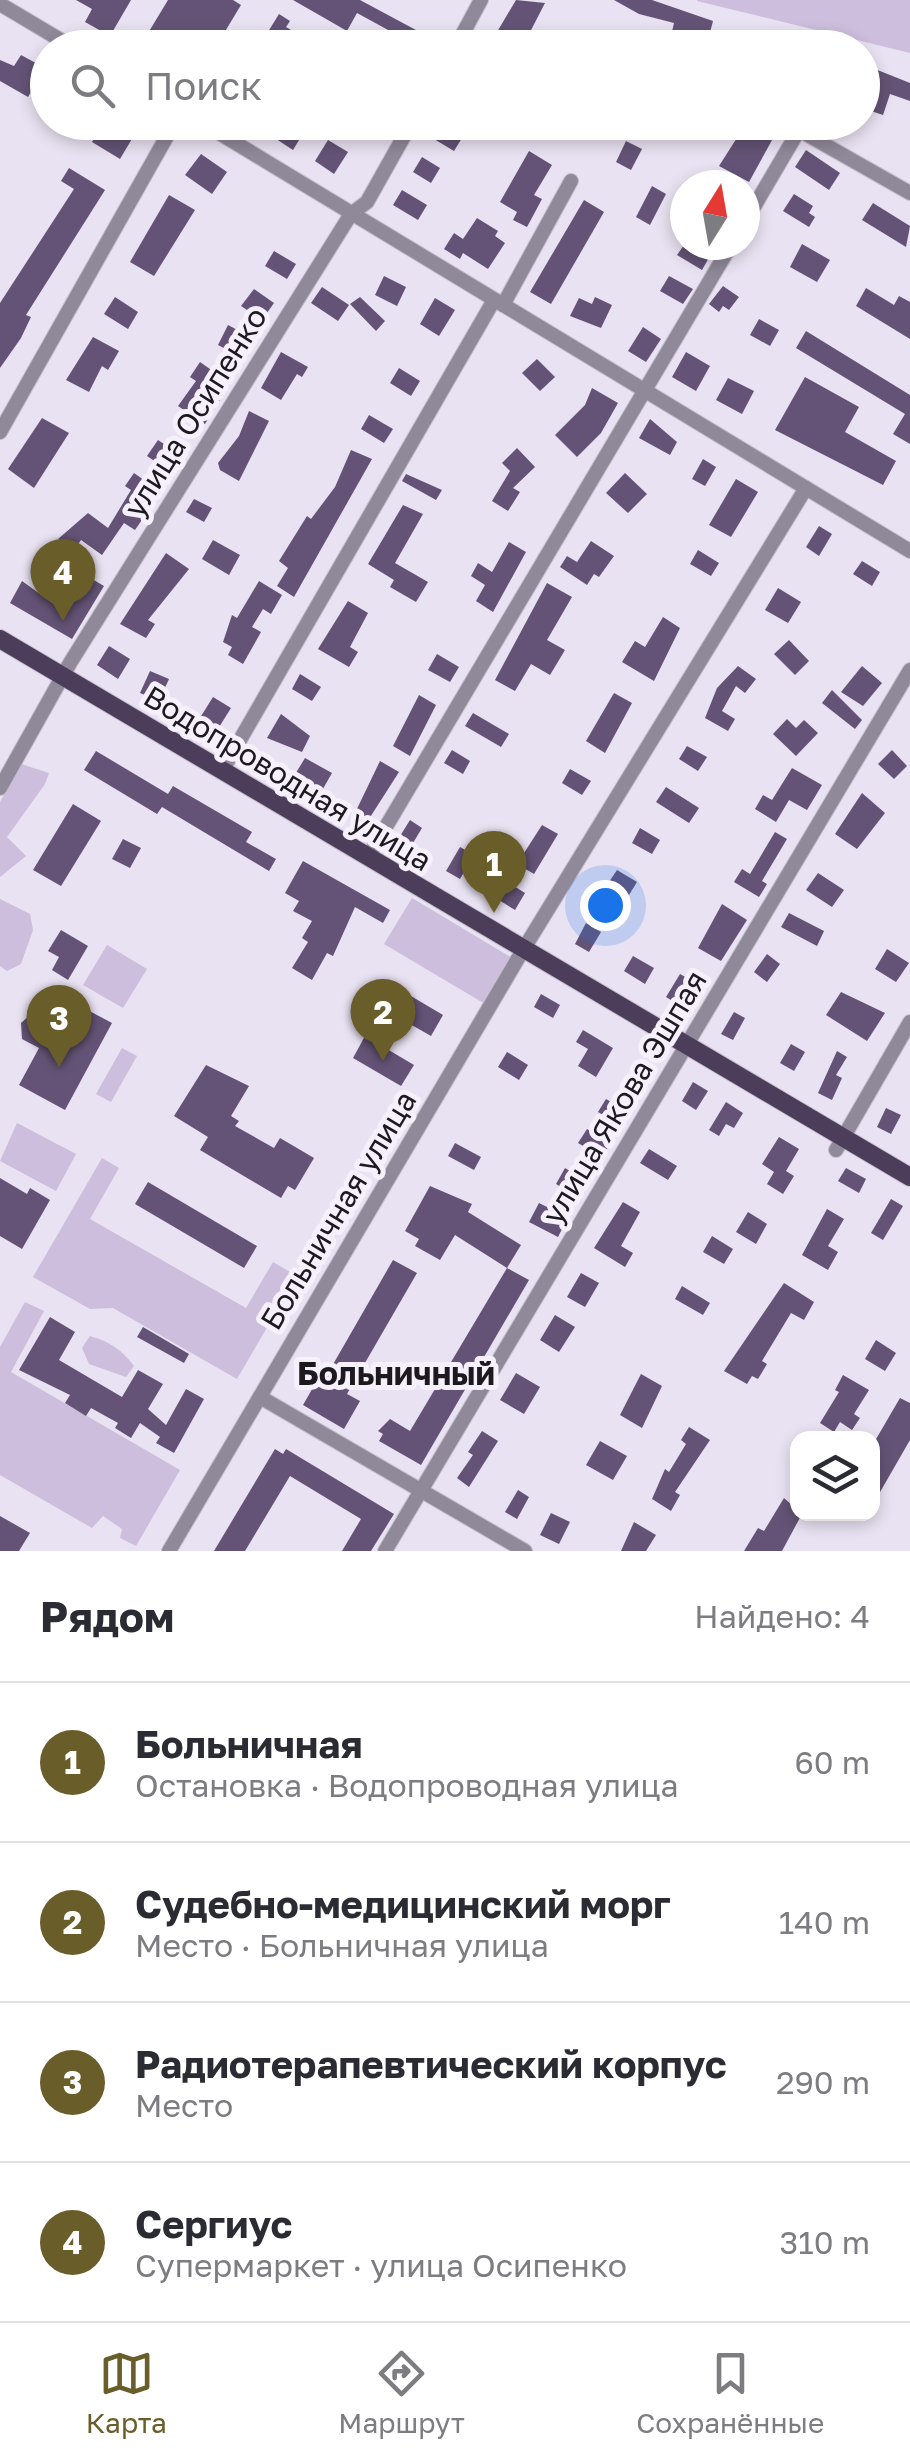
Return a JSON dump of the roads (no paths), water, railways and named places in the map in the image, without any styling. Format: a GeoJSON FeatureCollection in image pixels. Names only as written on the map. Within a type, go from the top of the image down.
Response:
{"type":"FeatureCollection","features":[{"type":"Feature","properties":{"kind":"main road","name":"Водопроводная улица"},"geometry":{"type":"LineString","coordinates":[[0,639],[687,1045],[840,1144],[910,1177]]}},
{"type":"Feature","properties":{"kind":"street"},"geometry":{"type":"LineString","coordinates":[[465,30],[482,0]]}},
{"type":"Feature","properties":{"kind":"street"},"geometry":{"type":"LineString","coordinates":[[0,4],[44,30]]}},
{"type":"Feature","properties":{"kind":"street"},"geometry":{"type":"LineString","coordinates":[[0,432],[166,140]]}},
{"type":"Feature","properties":{"kind":"street"},"geometry":{"type":"LineString","coordinates":[[230,140],[910,551]]}},
{"type":"Feature","properties":{"kind":"street","name":"улица Осипенко"},"geometry":{"type":"LineString","coordinates":[[0,788],[62,676],[351,214],[367,202],[402,140]]}},
{"type":"Feature","properties":{"kind":"street"},"geometry":{"type":"LineString","coordinates":[[760,196],[793,140]]}},
{"type":"Feature","properties":{"kind":"street"},"geometry":{"type":"LineString","coordinates":[[817,140],[910,192]]}},
{"type":"Feature","properties":{"kind":"street"},"geometry":{"type":"LineString","coordinates":[[222,771],[571,181]]}},
{"type":"Feature","properties":{"kind":"street"},"geometry":{"type":"LineString","coordinates":[[368,857],[722,260]]}},
{"type":"Feature","properties":{"kind":"street","name":"Больничная улица"},"geometry":{"type":"LineString","coordinates":[[168,1551],[524,949],[806,488]]}},
{"type":"Feature","properties":{"kind":"street","name":"улица Якова Эшпая"},"geometry":{"type":"LineString","coordinates":[[385,1551],[910,670]]}},
{"type":"Feature","properties":{"kind":"street"},"geometry":{"type":"LineString","coordinates":[[840,1144],[910,1022]]}},
{"type":"Feature","properties":{"kind":"street"},"geometry":{"type":"LineString","coordinates":[[260,1397],[524,1551]]}},
{"type":"Feature","properties":{"kind":"place","name":"Сергиус"},"geometry":{"type":"Point","coordinates":[63,621]}},
{"type":"Feature","properties":{"kind":"place","name":"Больничная"},"geometry":{"type":"Point","coordinates":[494,913]}},
{"type":"Feature","properties":{"kind":"place","name":"Судебно-медицинский морг"},"geometry":{"type":"Point","coordinates":[383,1061]}},
{"type":"Feature","properties":{"kind":"place","name":"Радиотерапевтический корпус"},"geometry":{"type":"Point","coordinates":[59,1067]}},
{"type":"Feature","properties":{"kind":"district","name":"Больничный"},"geometry":{"type":"Point","coordinates":[396,1373]}}]}
